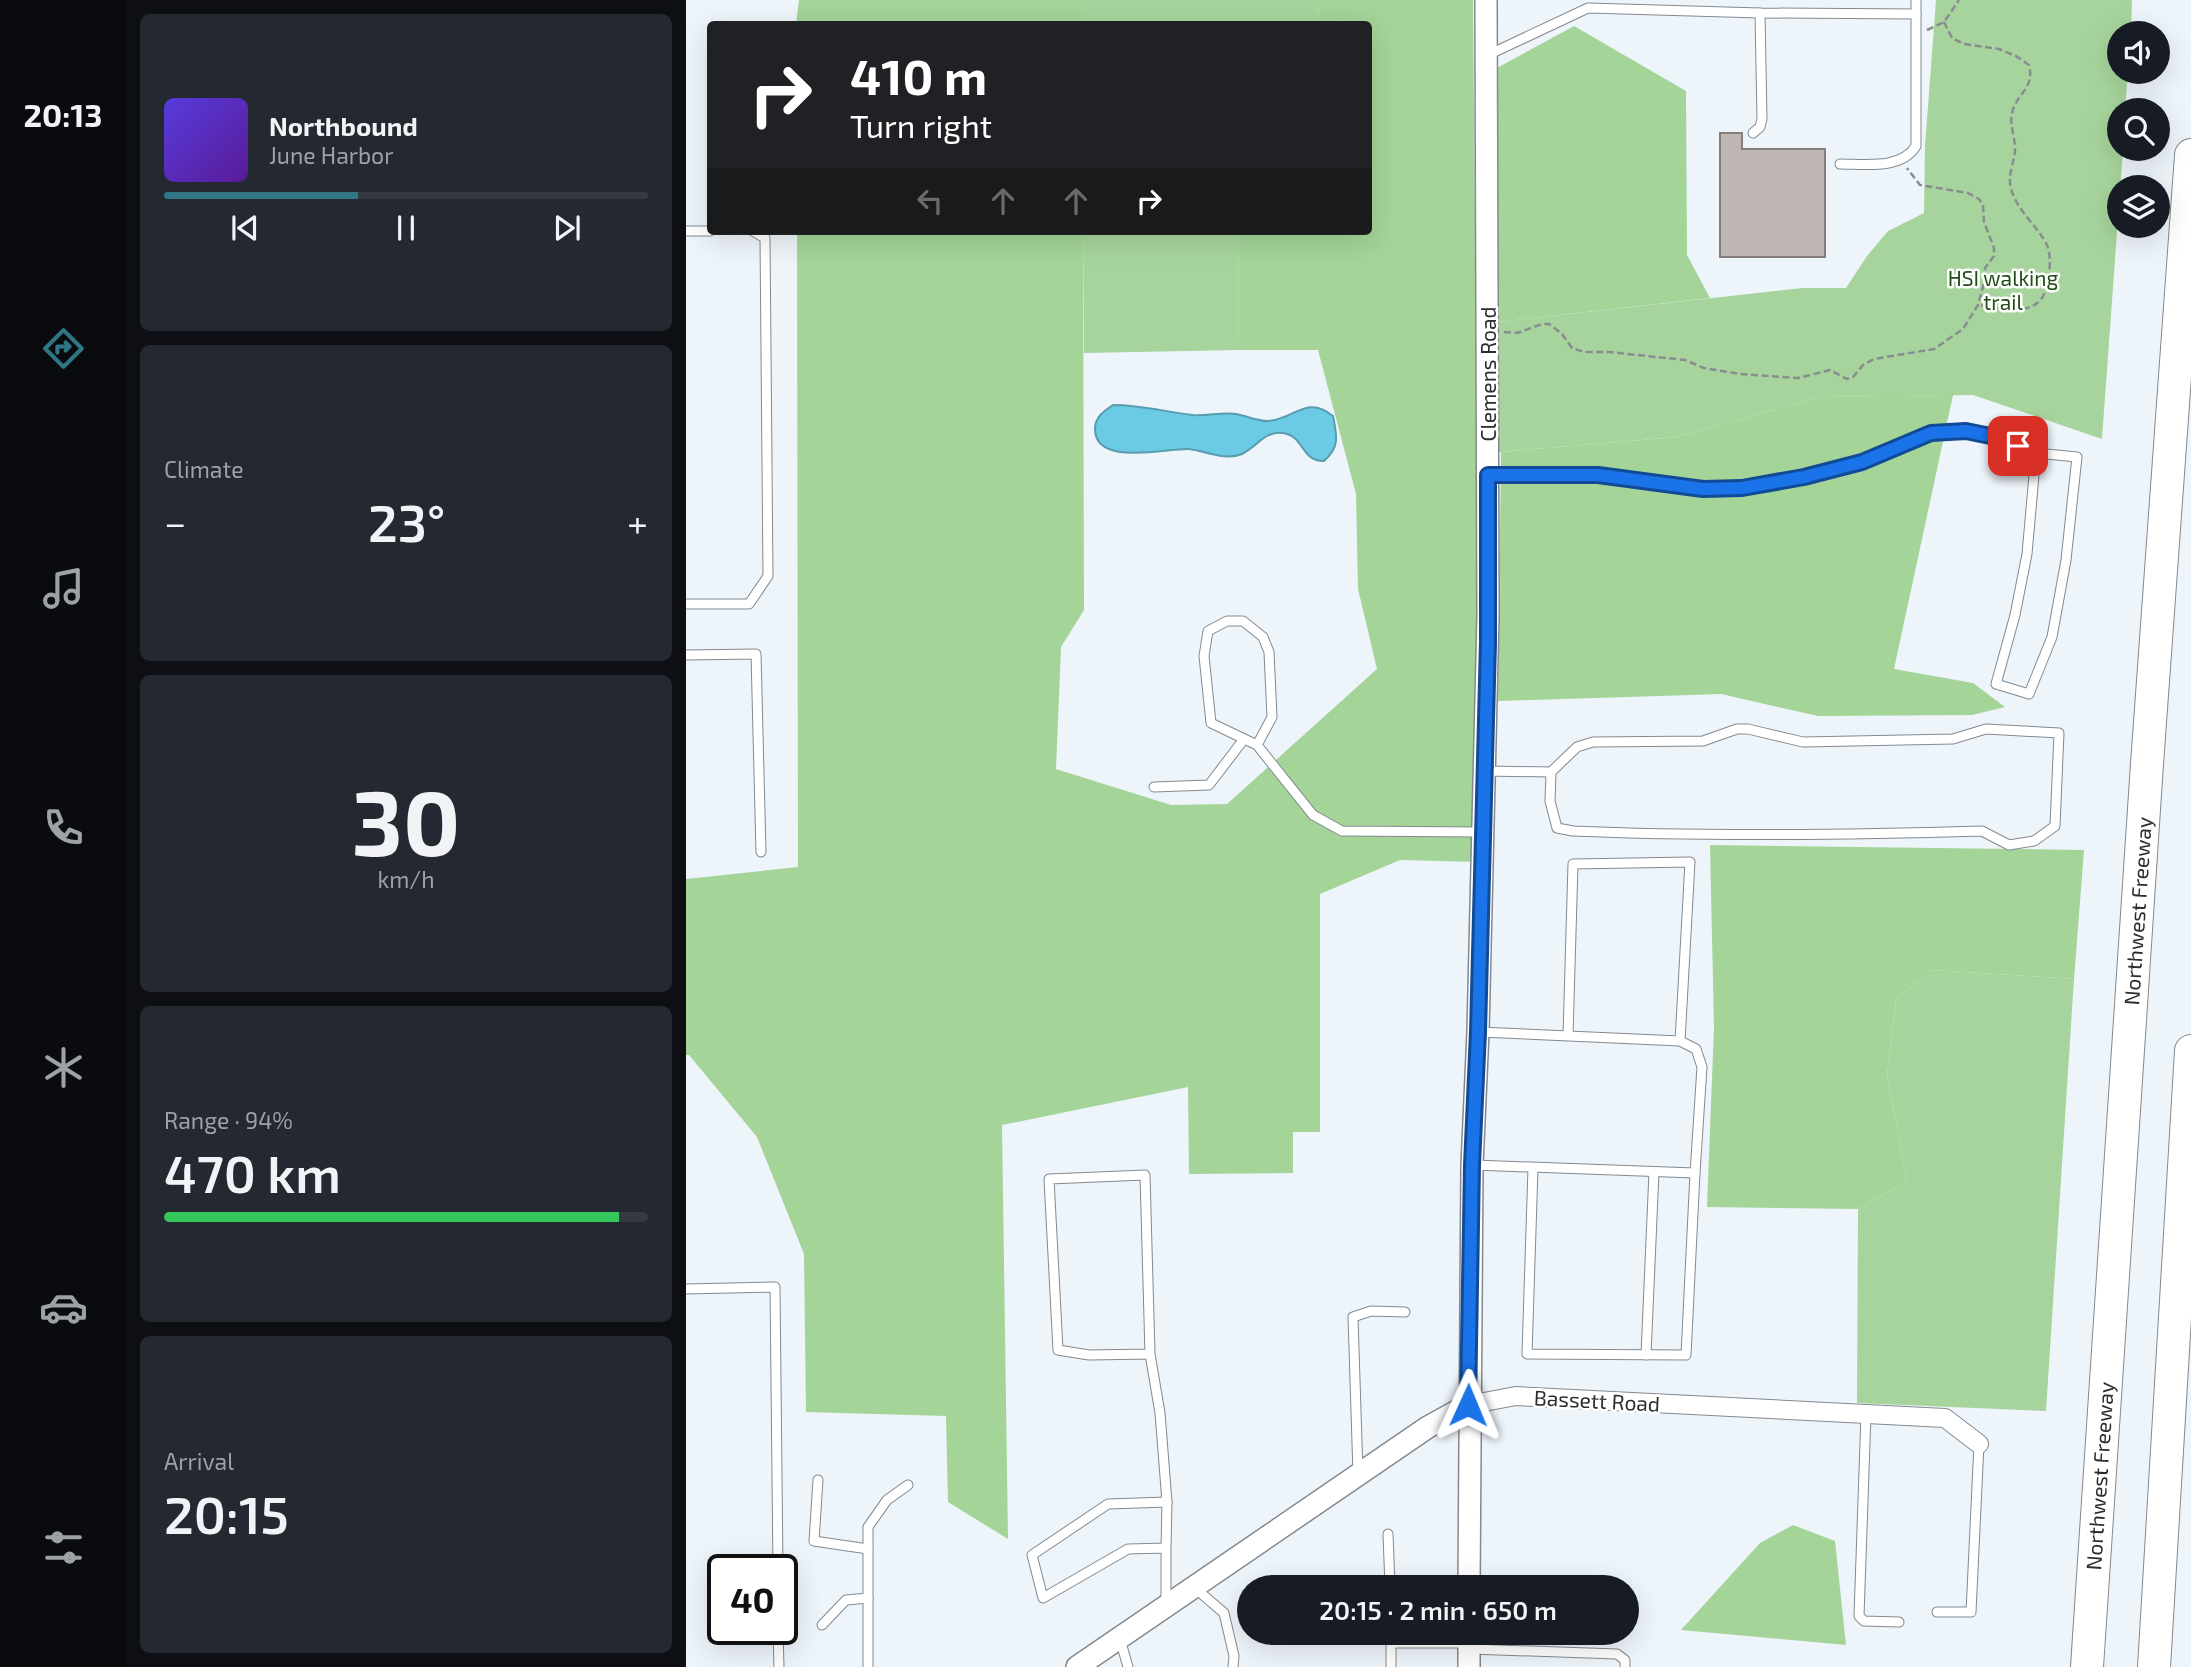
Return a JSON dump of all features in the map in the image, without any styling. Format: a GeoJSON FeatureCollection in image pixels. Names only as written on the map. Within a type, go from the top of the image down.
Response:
{"type":"FeatureCollection","features":[{"type":"Feature","properties":{"kind":"highway","name":"Northwest Freeway"},"geometry":{"type":"LineString","coordinates":[[2084,1667],[2090,1617],[2191,155]]}},
{"type":"Feature","properties":{"kind":"highway"},"geometry":{"type":"LineString","coordinates":[[2154,1666],[2191,1051]]}},
{"type":"Feature","properties":{"kind":"street","name":"Clemens Road"},"geometry":{"type":"LineString","coordinates":[[1469,1575],[1468,1405],[1472,1165],[1478,1032],[1488,616],[1486,0]]}},
{"type":"Feature","properties":{"kind":"street","name":"Bassett Road"},"geometry":{"type":"LineString","coordinates":[[1077,1667],[1428,1426],[1468,1405],[1516,1396],[1945,1418],[1979,1444]]}},
{"type":"Feature","properties":{"kind":"lane"},"geometry":{"type":"LineString","coordinates":[[1840,164],[1901,160],[1911,155],[1916,146],[1916,0]]}},
{"type":"Feature","properties":{"kind":"lane"},"geometry":{"type":"LineString","coordinates":[[1486,56],[1588,4],[1760,13],[1916,14]]}},
{"type":"Feature","properties":{"kind":"lane"},"geometry":{"type":"LineString","coordinates":[[1754,133],[1760,127],[1762,119],[1760,13]]}},
{"type":"Feature","properties":{"kind":"lane"},"geometry":{"type":"LineString","coordinates":[[686,231],[707,231]]}},
{"type":"Feature","properties":{"kind":"lane"},"geometry":{"type":"LineString","coordinates":[[686,604],[749,604],[768,576],[765,238],[760,235]]}},
{"type":"Feature","properties":{"kind":"lane"},"geometry":{"type":"LineString","coordinates":[[1488,475],[1598,475],[1703,489],[1742,488],[1804,477],[1862,462],[1931,433],[1966,431],[2000,438],[2036,453],[2077,457],[2066,559],[2052,637],[2029,694],[1996,684],[2015,615],[2027,554],[2036,453]]}},
{"type":"Feature","properties":{"kind":"lane"},"geometry":{"type":"LineString","coordinates":[[1256,745],[1272,717],[1269,652],[1263,636],[1243,621],[1227,621],[1208,631],[1204,656],[1211,723],[1256,745],[1313,815],[1342,831],[1483,832]]}},
{"type":"Feature","properties":{"kind":"lane"},"geometry":{"type":"LineString","coordinates":[[686,655],[756,654],[761,852]]}},
{"type":"Feature","properties":{"kind":"lane"},"geometry":{"type":"LineString","coordinates":[[1484,771],[1551,772],[1577,747],[1593,742],[1703,741],[1737,729],[1748,729],[1803,742],[1953,739],[1986,729],[2059,733],[2055,826],[2034,841],[2009,845],[1982,831],[1798,836],[1573,831],[1557,828],[1550,801],[1551,772]]}},
{"type":"Feature","properties":{"kind":"lane"},"geometry":{"type":"LineString","coordinates":[[1154,787],[1209,785],[1244,739]]}},
{"type":"Feature","properties":{"kind":"lane"},"geometry":{"type":"LineString","coordinates":[[1568,1036],[1573,864],[1690,862],[1680,1041]]}},
{"type":"Feature","properties":{"kind":"lane"},"geometry":{"type":"LineString","coordinates":[[1478,1032],[1680,1041],[1696,1049],[1702,1067],[1686,1355],[1527,1354],[1533,1168]]}},
{"type":"Feature","properties":{"kind":"lane"},"geometry":{"type":"LineString","coordinates":[[1472,1165],[1695,1173]]}},
{"type":"Feature","properties":{"kind":"lane"},"geometry":{"type":"LineString","coordinates":[[1646,1355],[1654,1172]]}},
{"type":"Feature","properties":{"kind":"lane"},"geometry":{"type":"LineString","coordinates":[[1150,1354],[1089,1355],[1058,1350],[1049,1179],[1145,1175],[1150,1354],[1160,1413],[1167,1502],[1167,1605]]}},
{"type":"Feature","properties":{"kind":"lane"},"geometry":{"type":"LineString","coordinates":[[686,1289],[775,1287],[778,1554]]}},
{"type":"Feature","properties":{"kind":"lane"},"geometry":{"type":"LineString","coordinates":[[1358,1475],[1353,1317],[1371,1311],[1405,1312]]}},
{"type":"Feature","properties":{"kind":"lane"},"geometry":{"type":"LineString","coordinates":[[1867,1414],[1859,1616],[1864,1621],[1899,1622]]}},
{"type":"Feature","properties":{"kind":"lane"},"geometry":{"type":"LineString","coordinates":[[1937,1612],[1971,1612],[1979,1444]]}},
{"type":"Feature","properties":{"kind":"lane"},"geometry":{"type":"LineString","coordinates":[[818,1480],[814,1541],[868,1549]]}},
{"type":"Feature","properties":{"kind":"lane"},"geometry":{"type":"LineString","coordinates":[[868,1667],[868,1527],[887,1500],[908,1485]]}},
{"type":"Feature","properties":{"kind":"lane"},"geometry":{"type":"LineString","coordinates":[[1166,1548],[1128,1549],[1043,1598],[1032,1555],[1108,1504],[1167,1502]]}},
{"type":"Feature","properties":{"kind":"lane"},"geometry":{"type":"LineString","coordinates":[[1388,1534],[1390,1575]]}},
{"type":"Feature","properties":{"kind":"lane"},"geometry":{"type":"LineString","coordinates":[[1194,1587],[1224,1613],[1234,1656],[1233,1667]]}},
{"type":"Feature","properties":{"kind":"lane"},"geometry":{"type":"LineString","coordinates":[[822,1625],[846,1600],[868,1598]]}},
{"type":"Feature","properties":{"kind":"lane"},"geometry":{"type":"LineString","coordinates":[[1120,1638],[1128,1667]]}},
{"type":"Feature","properties":{"kind":"lane"},"geometry":{"type":"LineString","coordinates":[[778,1645],[779,1667]]}},
{"type":"Feature","properties":{"kind":"lane"},"geometry":{"type":"LineString","coordinates":[[1391,1645],[1391,1667]]}},
{"type":"Feature","properties":{"kind":"lane"},"geometry":{"type":"LineString","coordinates":[[1446,1645],[1617,1654],[1625,1660],[1625,1667]]}},
{"type":"Feature","properties":{"kind":"path"},"geometry":{"type":"LineString","coordinates":[[1916,32],[1944,23],[1959,0]]}},
{"type":"Feature","properties":{"kind":"path"},"geometry":{"type":"LineString","coordinates":[[1944,23],[1952,38],[1965,44],[2016,56],[2029,65],[2032,76],[2011,116],[2015,150],[2010,183],[2016,201],[2047,245],[2050,260],[2046,295],[2038,304],[2024,308],[2004,309],[1978,304]]}},
{"type":"Feature","properties":{"kind":"path"},"geometry":{"type":"LineString","coordinates":[[1504,332],[1517,333],[1549,324],[1562,334],[1572,348],[1584,352],[1685,360],[1704,368],[1759,376],[1798,377],[1830,370],[1847,379],[1874,359],[1934,349],[1963,329],[1978,304],[1986,276],[1985,268],[1994,256],[1994,248],[1979,199],[1968,193],[1920,185],[1901,160]]}},
{"type":"Feature","properties":{"kind":"green space"},"geometry":{"type":"Polygon","coordinates":[[[799,0],[1082,0],[1082,21],[796,21],[799,0]]]}},
{"type":"Feature","properties":{"kind":"green space"},"geometry":{"type":"Polygon","coordinates":[[[1082,0],[1318,0],[1319,21],[1082,21],[1082,0]]]}},
{"type":"Feature","properties":{"kind":"green space"},"geometry":{"type":"Polygon","coordinates":[[[1318,0],[1473,0],[1479,669],[1478,862],[1400,860],[1320,894],[1320,1132],[1293,1132],[1293,1173],[1189,1174],[1188,1087],[1002,1125],[1008,1539],[948,1502],[946,1416],[806,1412],[804,1254],[757,1137],[689,1055],[686,1055],[686,879],[798,867],[797,235],[1083,235],[1084,610],[1061,647],[1056,769],[1171,805],[1227,804],[1377,669],[1358,589],[1356,494],[1318,350],[1239,350],[1238,235],[1372,235],[1372,21],[1319,21],[1318,0]]]}},
{"type":"Feature","properties":{"kind":"green space","name":"HSI walking trail"},"geometry":{"type":"Polygon","coordinates":[[[1936,0],[2132,0],[2131,21],[2107,21],[2107,84],[2127,84],[2126,98],[2107,98],[2107,161],[2122,161],[2121,175],[2107,175],[2107,238],[2117,238],[2102,439],[1973,395],[1820,397],[1677,437],[1488,453],[1487,323],[1802,288],[1846,288],[1888,231],[1924,213],[1925,146],[1936,0]]]}},
{"type":"Feature","properties":{"kind":"green space"},"geometry":{"type":"Polygon","coordinates":[[[1574,26],[1686,91],[1687,255],[1710,298],[1497,322],[1495,69],[1574,26]]]}},
{"type":"Feature","properties":{"kind":"green space"},"geometry":{"type":"Polygon","coordinates":[[[1083,235],[1238,235],[1239,350],[1084,353],[1083,235]]]}},
{"type":"Feature","properties":{"kind":"green space"},"geometry":{"type":"Polygon","coordinates":[[[1953,395],[1894,669],[1973,683],[2005,707],[1972,715],[1818,716],[1721,694],[1498,701],[1501,452],[1677,437],[1820,397],[1953,395]]]}},
{"type":"Feature","properties":{"kind":"green space"},"geometry":{"type":"Polygon","coordinates":[[[1710,845],[2084,850],[2074,979],[1931,970],[1896,1000],[1887,1076],[1907,1181],[1858,1209],[1707,1207],[1714,1028],[1710,845]]]}},
{"type":"Feature","properties":{"kind":"green space"},"geometry":{"type":"Polygon","coordinates":[[[1931,970],[2074,979],[2046,1411],[1857,1403],[1858,1209],[1907,1181],[1887,1076],[1896,1000],[1931,970]]]}},
{"type":"Feature","properties":{"kind":"green space"},"geometry":{"type":"Polygon","coordinates":[[[1793,1525],[1835,1541],[1846,1645],[1681,1630],[1760,1543],[1793,1525]]]}},
{"type":"Feature","properties":{"kind":"water"},"geometry":{"type":"Polygon","coordinates":[[[1113,405],[1193,415],[1236,414],[1268,421],[1315,407],[1333,416],[1336,441],[1333,451],[1324,461],[1311,457],[1295,439],[1283,433],[1271,434],[1235,456],[1189,449],[1119,452],[1098,441],[1095,429],[1098,418],[1113,405]]]}},
{"type":"Feature","properties":{"kind":"building"},"geometry":{"type":"Polygon","coordinates":[[[1720,133],[1742,133],[1742,149],[1825,149],[1825,257],[1720,257],[1720,133]]]}},
{"type":"Feature","properties":{"kind":"route"},"geometry":{"type":"LineString","coordinates":[[1468,1405],[1472,1165],[1488,642],[1488,475],[1598,475],[1703,489],[1742,488],[1804,477],[1862,462],[1931,433],[1966,431],[2000,438],[2018,446]]}}]}
